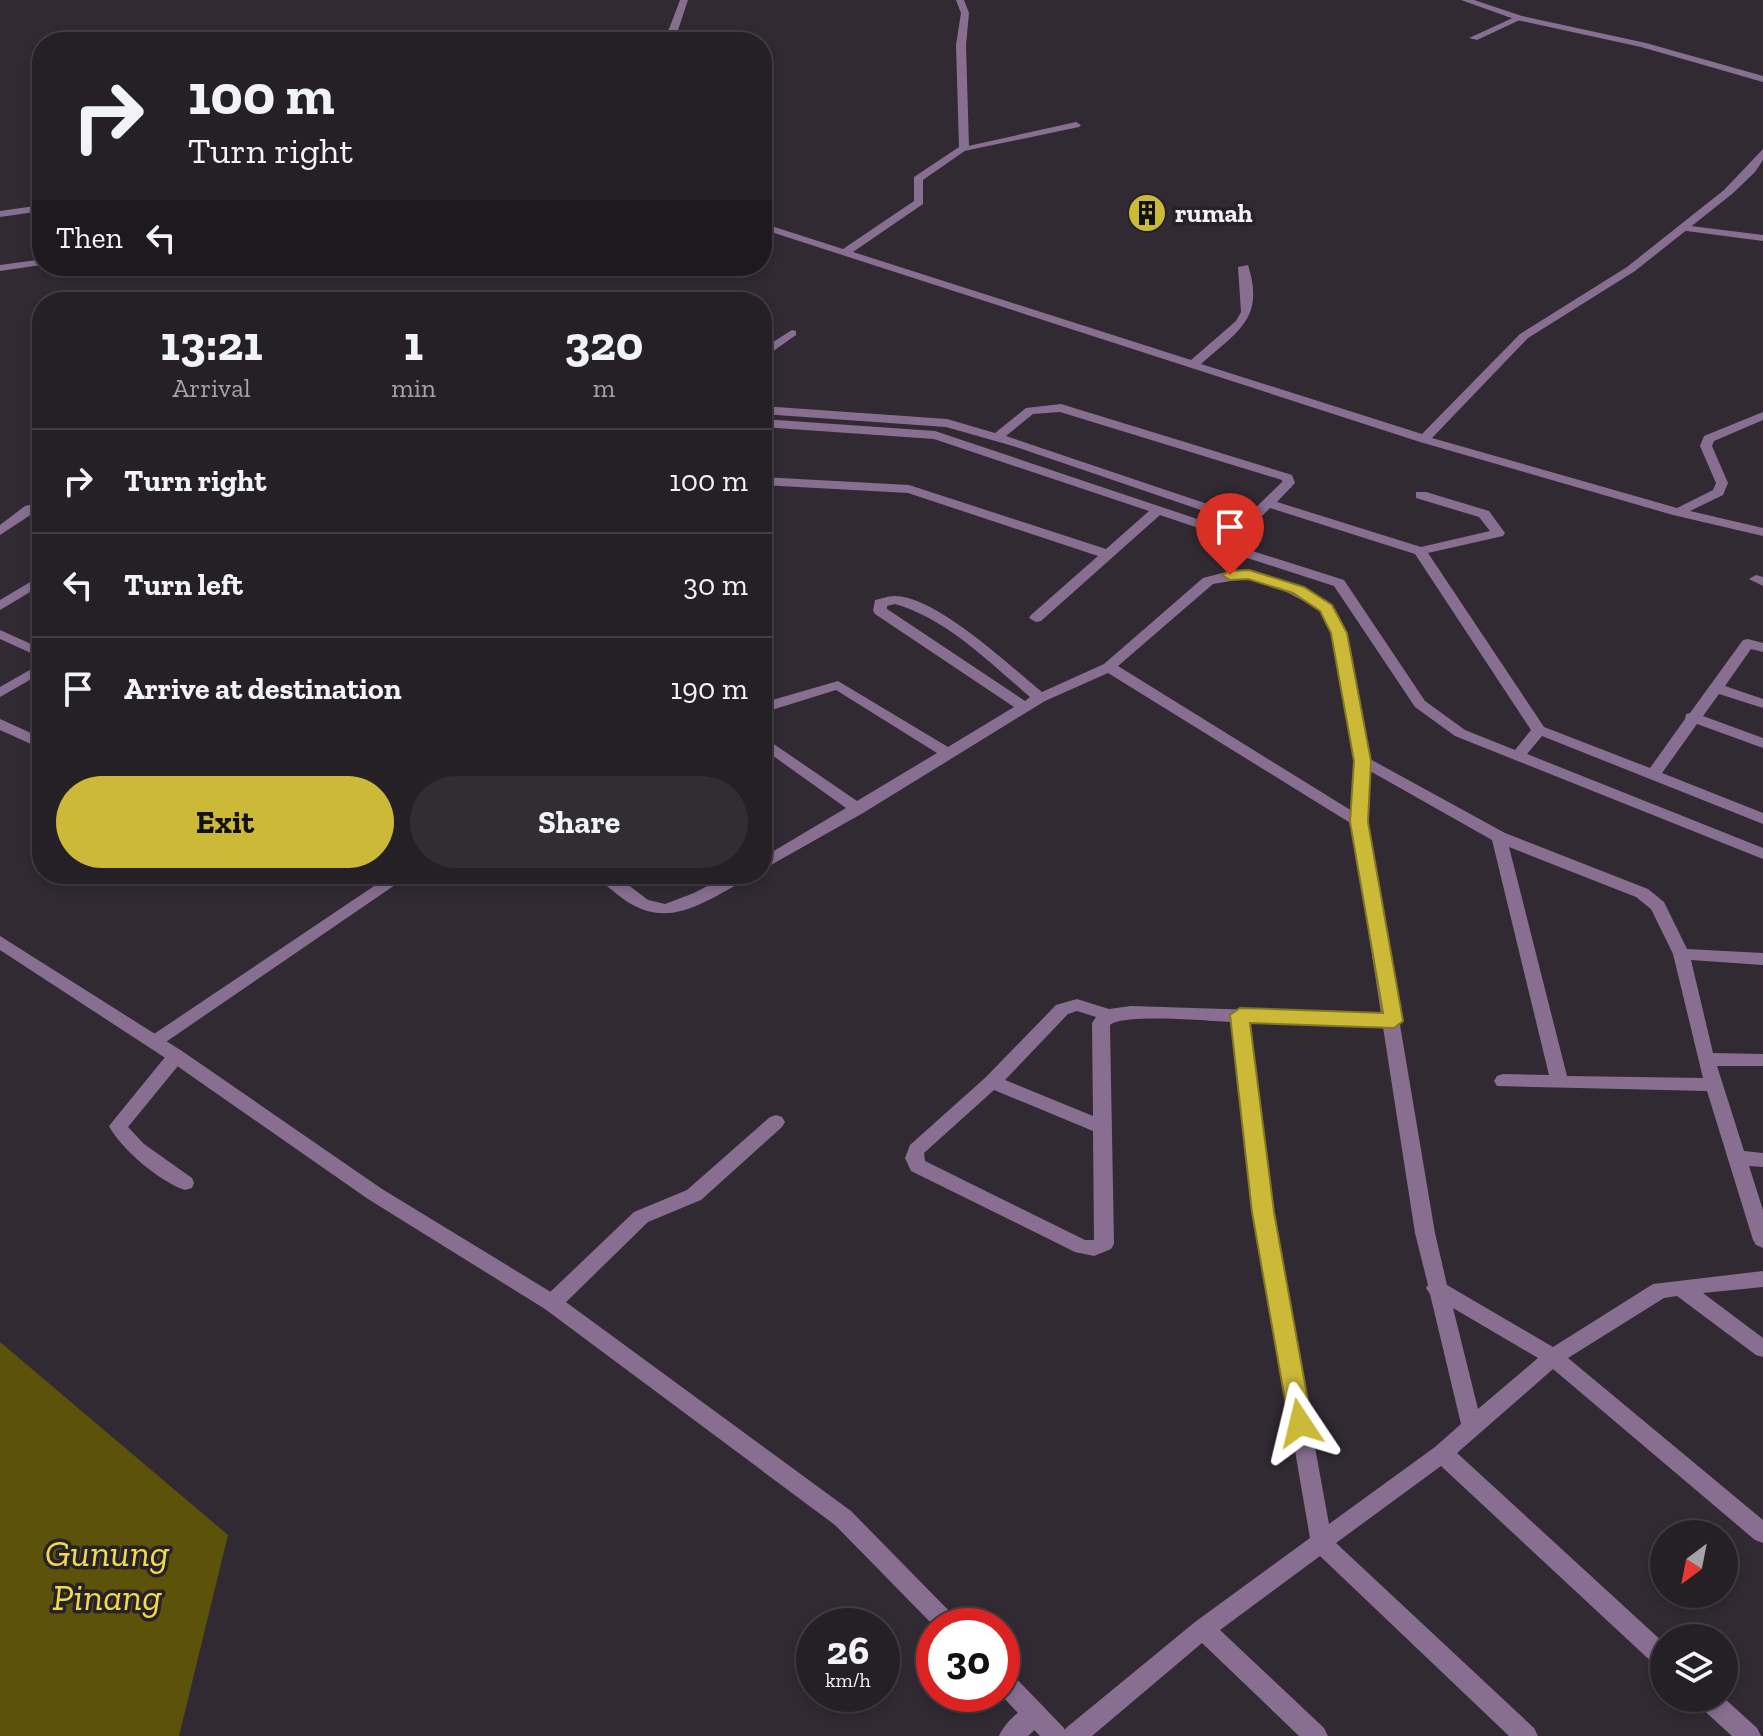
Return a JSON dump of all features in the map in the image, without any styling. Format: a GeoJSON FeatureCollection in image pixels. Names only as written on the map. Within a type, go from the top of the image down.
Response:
{"type":"FeatureCollection","features":[{"type":"Feature","properties":{"kind":"street"},"geometry":{"type":"LineString","coordinates":[[671,32],[684,0]]}},
{"type":"Feature","properties":{"kind":"street"},"geometry":{"type":"LineString","coordinates":[[960,0],[965,13],[961,45],[964,148]]}},
{"type":"Feature","properties":{"kind":"street"},"geometry":{"type":"LineString","coordinates":[[1465,0],[1520,18],[1654,47],[1763,79]]}},
{"type":"Feature","properties":{"kind":"street"},"geometry":{"type":"LineString","coordinates":[[1474,38],[1520,18]]}},
{"type":"Feature","properties":{"kind":"street"},"geometry":{"type":"LineString","coordinates":[[844,253],[919,202],[918,179],[964,148],[1076,125]]}},
{"type":"Feature","properties":{"kind":"street"},"geometry":{"type":"LineString","coordinates":[[1424,439],[1524,336],[1631,269],[1751,170],[1763,152]]}},
{"type":"Feature","properties":{"kind":"street"},"geometry":{"type":"LineString","coordinates":[[0,214],[32,209]]}},
{"type":"Feature","properties":{"kind":"street"},"geometry":{"type":"LineString","coordinates":[[1683,228],[1763,238]]}},
{"type":"Feature","properties":{"kind":"street"},"geometry":{"type":"LineString","coordinates":[[772,229],[1424,439],[1678,512],[1763,532]]}},
{"type":"Feature","properties":{"kind":"street"},"geometry":{"type":"LineString","coordinates":[[0,268],[32,264]]}},
{"type":"Feature","properties":{"kind":"street"},"geometry":{"type":"LineString","coordinates":[[1194,364],[1240,323],[1247,312],[1244,267]]}},
{"type":"Feature","properties":{"kind":"street"},"geometry":{"type":"LineString","coordinates":[[772,348],[792,333]]}},
{"type":"Feature","properties":{"kind":"street"},"geometry":{"type":"LineString","coordinates":[[997,437],[1030,411],[1071,410],[1287,478],[1289,483],[1234,536]]}},
{"type":"Feature","properties":{"kind":"street"},"geometry":{"type":"LineString","coordinates":[[772,411],[947,423],[1017,443],[1248,522]]}},
{"type":"Feature","properties":{"kind":"street"},"geometry":{"type":"LineString","coordinates":[[1678,512],[1718,492],[1722,483],[1706,446],[1708,439],[1763,416]]}},
{"type":"Feature","properties":{"kind":"street"},"geometry":{"type":"LineString","coordinates":[[772,424],[935,435],[1234,536]]}},
{"type":"Feature","properties":{"kind":"street"},"geometry":{"type":"LineString","coordinates":[[1001,457],[1017,443]]}},
{"type":"Feature","properties":{"kind":"street"},"geometry":{"type":"LineString","coordinates":[[772,482],[909,489],[1106,554]]}},
{"type":"Feature","properties":{"kind":"street"},"geometry":{"type":"LineString","coordinates":[[1267,503],[1420,551],[1498,533],[1484,514],[1421,495]]}},
{"type":"Feature","properties":{"kind":"street"},"geometry":{"type":"LineString","coordinates":[[0,531],[32,508]]}},
{"type":"Feature","properties":{"kind":"street"},"geometry":{"type":"LineString","coordinates":[[1036,618],[1158,510]]}},
{"type":"Feature","properties":{"kind":"street"},"geometry":{"type":"LineString","coordinates":[[1234,536],[1237,550],[1339,583],[1420,704],[1460,733],[1763,854]]}},
{"type":"Feature","properties":{"kind":"street"},"geometry":{"type":"LineString","coordinates":[[1420,551],[1539,730],[1763,819]]}},
{"type":"Feature","properties":{"kind":"street"},"geometry":{"type":"LineString","coordinates":[[772,858],[1024,707],[1109,667],[1208,581],[1249,574],[1274,580],[1327,608],[1339,633],[1363,761],[1359,822],[1436,1288],[1472,1427]]}},
{"type":"Feature","properties":{"kind":"street"},"geometry":{"type":"LineString","coordinates":[[0,606],[32,585]]}},
{"type":"Feature","properties":{"kind":"street"},"geometry":{"type":"LineString","coordinates":[[1024,707],[880,611],[880,603],[892,598],[913,603],[963,637],[1040,698]]}},
{"type":"Feature","properties":{"kind":"street"},"geometry":{"type":"LineString","coordinates":[[0,634],[32,649]]}},
{"type":"Feature","properties":{"kind":"street"},"geometry":{"type":"LineString","coordinates":[[938,650],[963,637]]}},
{"type":"Feature","properties":{"kind":"street"},"geometry":{"type":"LineString","coordinates":[[1652,776],[1691,717],[1748,643],[1763,648]]}},
{"type":"Feature","properties":{"kind":"street"},"geometry":{"type":"LineString","coordinates":[[1109,667],[1359,822]]}},
{"type":"Feature","properties":{"kind":"street"},"geometry":{"type":"LineString","coordinates":[[0,693],[32,673]]}},
{"type":"Feature","properties":{"kind":"street"},"geometry":{"type":"LineString","coordinates":[[772,705],[838,685],[947,753]]}},
{"type":"Feature","properties":{"kind":"street"},"geometry":{"type":"LineString","coordinates":[[1714,687],[1763,704]]}},
{"type":"Feature","properties":{"kind":"street"},"geometry":{"type":"LineString","coordinates":[[1691,717],[1763,743]]}},
{"type":"Feature","properties":{"kind":"street"},"geometry":{"type":"LineString","coordinates":[[0,724],[32,739]]}},
{"type":"Feature","properties":{"kind":"street"},"geometry":{"type":"LineString","coordinates":[[1518,756],[1539,730]]}},
{"type":"Feature","properties":{"kind":"street"},"geometry":{"type":"LineString","coordinates":[[772,748],[858,809]]}},
{"type":"Feature","properties":{"kind":"street"},"geometry":{"type":"LineString","coordinates":[[1363,761],[1499,837],[1642,893],[1658,906],[1681,954],[1706,1059],[1763,1240]]}},
{"type":"Feature","properties":{"kind":"street"},"geometry":{"type":"LineString","coordinates":[[1499,837],[1560,1082]]}},
{"type":"Feature","properties":{"kind":"street"},"geometry":{"type":"LineString","coordinates":[[154,1042],[388,884]]}},
{"type":"Feature","properties":{"kind":"street"},"geometry":{"type":"LineString","coordinates":[[616,884],[645,906],[658,910],[673,909],[723,884]]}},
{"type":"Feature","properties":{"kind":"street"},"geometry":{"type":"LineString","coordinates":[[0,942],[176,1056],[375,1194],[552,1303],[843,1518],[931,1608]]}},
{"type":"Feature","properties":{"kind":"street"},"geometry":{"type":"LineString","coordinates":[[1681,954],[1763,959]]}},
{"type":"Feature","properties":{"kind":"street"},"geometry":{"type":"LineString","coordinates":[[1109,1015],[1101,1023],[1104,1244],[1094,1248],[1082,1247],[918,1166],[914,1158],[916,1150],[992,1082],[1062,1009],[1077,1005],[1109,1015],[1131,1012],[1394,1021]]}},
{"type":"Feature","properties":{"kind":"street"},"geometry":{"type":"LineString","coordinates":[[1240,1015],[1263,1212],[1322,1544],[1526,1736]]}},
{"type":"Feature","properties":{"kind":"street"},"geometry":{"type":"LineString","coordinates":[[176,1056],[118,1126],[129,1140],[185,1183]]}},
{"type":"Feature","properties":{"kind":"street"},"geometry":{"type":"LineString","coordinates":[[1706,1059],[1763,1060]]}},
{"type":"Feature","properties":{"kind":"street"},"geometry":{"type":"LineString","coordinates":[[1503,1081],[1715,1085]]}},
{"type":"Feature","properties":{"kind":"street"},"geometry":{"type":"LineString","coordinates":[[992,1082],[1102,1127]]}},
{"type":"Feature","properties":{"kind":"street"},"geometry":{"type":"LineString","coordinates":[[552,1303],[635,1222],[694,1195],[776,1122]]}},
{"type":"Feature","properties":{"kind":"street"},"geometry":{"type":"LineString","coordinates":[[1737,1158],[1763,1160]]}},
{"type":"Feature","properties":{"kind":"street"},"geometry":{"type":"LineString","coordinates":[[1074,1736],[1203,1629],[1442,1453],[1553,1357],[1660,1290],[1763,1279]]}},
{"type":"Feature","properties":{"kind":"street"},"geometry":{"type":"LineString","coordinates":[[1436,1288],[1553,1357],[1763,1533]]}},
{"type":"Feature","properties":{"kind":"street"},"geometry":{"type":"LineString","coordinates":[[1681,1288],[1763,1349]]}},
{"type":"Feature","properties":{"kind":"street"},"geometry":{"type":"LineString","coordinates":[[1442,1453],[1650,1645]]}},
{"type":"Feature","properties":{"kind":"street"},"geometry":{"type":"LineString","coordinates":[[1203,1629],[1316,1736]]}},
{"type":"Feature","properties":{"kind":"street"},"geometry":{"type":"LineString","coordinates":[[1020,1699],[1056,1736]]}},
{"type":"Feature","properties":{"kind":"street"},"geometry":{"type":"LineString","coordinates":[[1721,1712],[1743,1734]]}},
{"type":"Feature","properties":{"kind":"street"},"geometry":{"type":"LineString","coordinates":[[1011,1736],[1035,1714]]}},
{"type":"Feature","properties":{"kind":"green space","name":"Gunung Pinang"},"geometry":{"type":"Polygon","coordinates":[[[0,1342],[228,1535],[179,1736],[0,1736],[0,1342]]]}},
{"type":"Feature","properties":{"kind":"place","name":"rumah"},"geometry":{"type":"Point","coordinates":[1147,213]}},
{"type":"Feature","properties":{"kind":"route"},"geometry":{"type":"LineString","coordinates":[[1230,575],[1249,574],[1298,590],[1327,608],[1339,633],[1363,761],[1359,822],[1394,1021],[1240,1015],[1263,1212],[1300,1423]]}}]}
